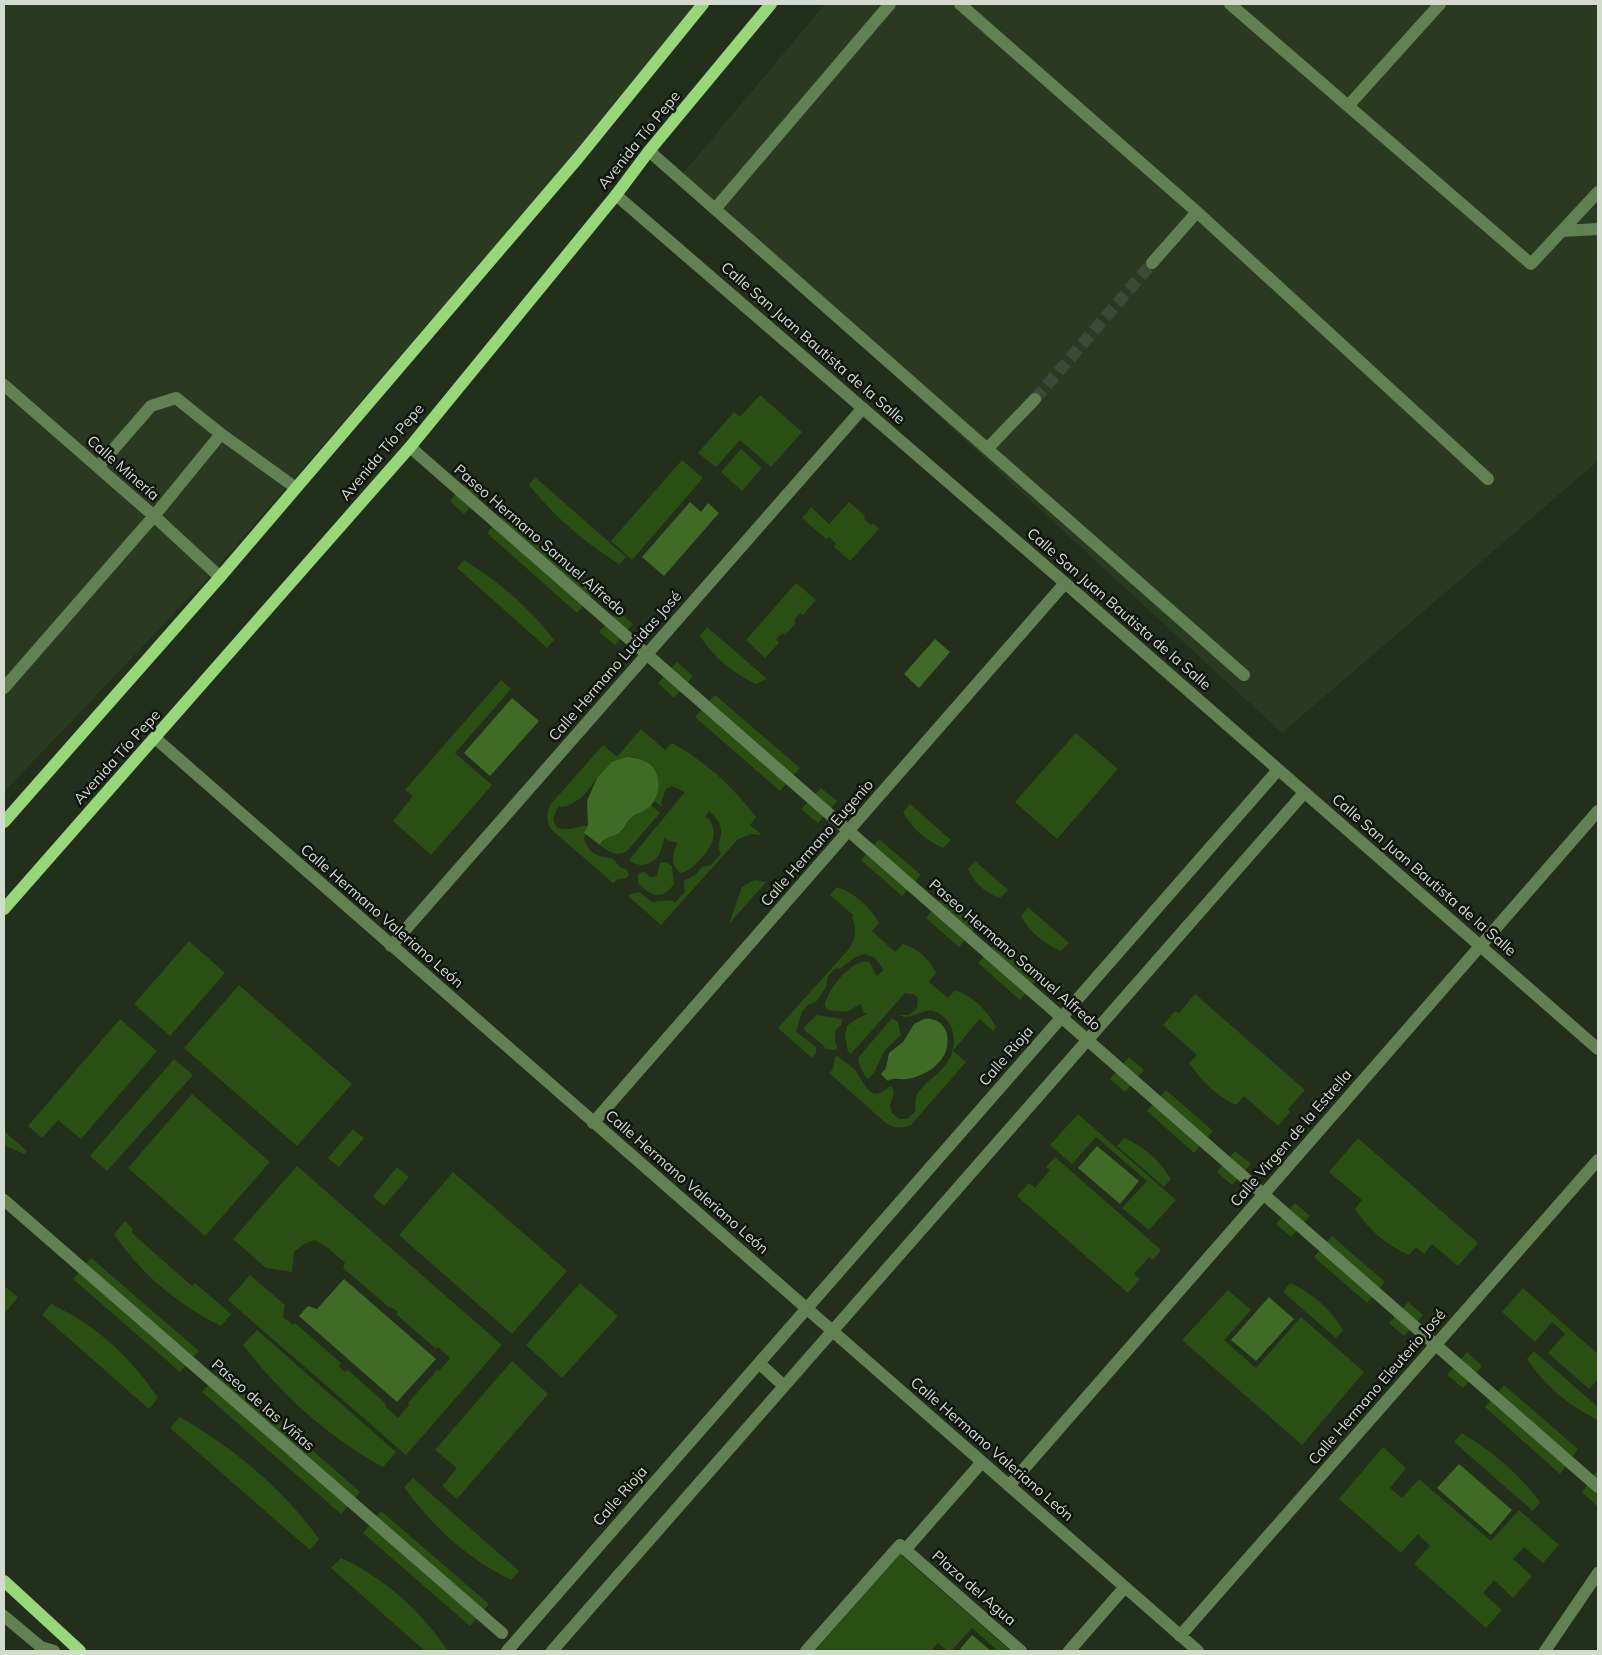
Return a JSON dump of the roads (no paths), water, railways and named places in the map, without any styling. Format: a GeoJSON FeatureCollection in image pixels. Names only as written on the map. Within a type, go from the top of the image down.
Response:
{"type":"FeatureCollection","features":[{"type":"Feature","properties":{"kind":"main road"},"geometry":{"type":"LineString","coordinates":[[4,822],[220,577],[578,158],[703,4]]}},
{"type":"Feature","properties":{"kind":"main road","name":"Avenida Tío Pepe"},"geometry":{"type":"LineString","coordinates":[[4,910],[410,447],[616,195],[649,151],[771,4]]}},
{"type":"Feature","properties":{"kind":"main road"},"geometry":{"type":"LineString","coordinates":[[4,1581],[80,1651]]}},
{"type":"Feature","properties":{"kind":"street"},"geometry":{"type":"LineString","coordinates":[[715,210],[890,4]]}},
{"type":"Feature","properties":{"kind":"street"},"geometry":{"type":"LineString","coordinates":[[960,4],[1197,212],[1488,480]]}},
{"type":"Feature","properties":{"kind":"street"},"geometry":{"type":"LineString","coordinates":[[1230,4],[1531,264],[1598,192]]}},
{"type":"Feature","properties":{"kind":"street"},"geometry":{"type":"LineString","coordinates":[[1348,106],[1440,4]]}},
{"type":"Feature","properties":{"kind":"street"},"geometry":{"type":"LineString","coordinates":[[649,151],[1244,675]]}},
{"type":"Feature","properties":{"kind":"street","name":"Calle San Juan Bautista de la Salle"},"geometry":{"type":"LineString","coordinates":[[616,195],[864,408],[1598,1049]]}},
{"type":"Feature","properties":{"kind":"street"},"geometry":{"type":"LineString","coordinates":[[1152,263],[1197,212]]}},
{"type":"Feature","properties":{"kind":"street"},"geometry":{"type":"LineString","coordinates":[[1562,231],[1598,229]]}},
{"type":"Feature","properties":{"kind":"street","name":"Calle Minería"},"geometry":{"type":"LineString","coordinates":[[4,384],[154,516],[220,577]]}},
{"type":"Feature","properties":{"kind":"street"},"geometry":{"type":"LineString","coordinates":[[98,467],[151,406],[176,398],[221,434],[296,488]]}},
{"type":"Feature","properties":{"kind":"street"},"geometry":{"type":"LineString","coordinates":[[987,449],[1034,399]]}},
{"type":"Feature","properties":{"kind":"street","name":"Calle Hermano Lucidas José"},"geometry":{"type":"LineString","coordinates":[[391,946],[864,408]]}},
{"type":"Feature","properties":{"kind":"street"},"geometry":{"type":"LineString","coordinates":[[4,688],[154,516],[221,434]]}},
{"type":"Feature","properties":{"kind":"street","name":"Paseo Hermano Samuel Alfredo"},"geometry":{"type":"LineString","coordinates":[[410,447],[1598,1487]]}},
{"type":"Feature","properties":{"kind":"street","name":"Calle Hermano Eugenio"},"geometry":{"type":"LineString","coordinates":[[593,1122],[1065,583]]}},
{"type":"Feature","properties":{"kind":"street","name":"Calle Hermano Valeriano León"},"geometry":{"type":"LineString","coordinates":[[155,738],[1198,1651]]}},
{"type":"Feature","properties":{"kind":"street","name":"Calle Rioja"},"geometry":{"type":"LineString","coordinates":[[507,1651],[1278,770]]}},
{"type":"Feature","properties":{"kind":"street"},"geometry":{"type":"LineString","coordinates":[[552,1651],[1304,793]]}},
{"type":"Feature","properties":{"kind":"street","name":"Calle Virgen de la Estrella"},"geometry":{"type":"LineString","coordinates":[[1009,1486],[1598,810]]}},
{"type":"Feature","properties":{"kind":"street","name":"Calle Hermano Eleuterio José"},"geometry":{"type":"LineString","coordinates":[[1180,1636],[1598,1160]]}},
{"type":"Feature","properties":{"kind":"street","name":"Paseo de las Viñas"},"geometry":{"type":"LineString","coordinates":[[4,1200],[502,1634]]}},
{"type":"Feature","properties":{"kind":"street"},"geometry":{"type":"LineString","coordinates":[[759,1363],[784,1386]]}},
{"type":"Feature","properties":{"kind":"street"},"geometry":{"type":"LineString","coordinates":[[806,1651],[900,1545],[905,1550],[982,1462]]}},
{"type":"Feature","properties":{"kind":"street","name":"Plaza del Agua"},"geometry":{"type":"LineString","coordinates":[[905,1550],[1021,1651]]}},
{"type":"Feature","properties":{"kind":"street"},"geometry":{"type":"LineString","coordinates":[[1545,1651],[1598,1573]]}},
{"type":"Feature","properties":{"kind":"street"},"geometry":{"type":"LineString","coordinates":[[1069,1651],[1125,1588]]}},
{"type":"Feature","properties":{"kind":"street"},"geometry":{"type":"LineString","coordinates":[[4,1616],[41,1647],[54,1651]]}},
{"type":"Feature","properties":{"kind":"tunnel"},"geometry":{"type":"LineString","coordinates":[[1035,399],[1152,263]]}}]}
